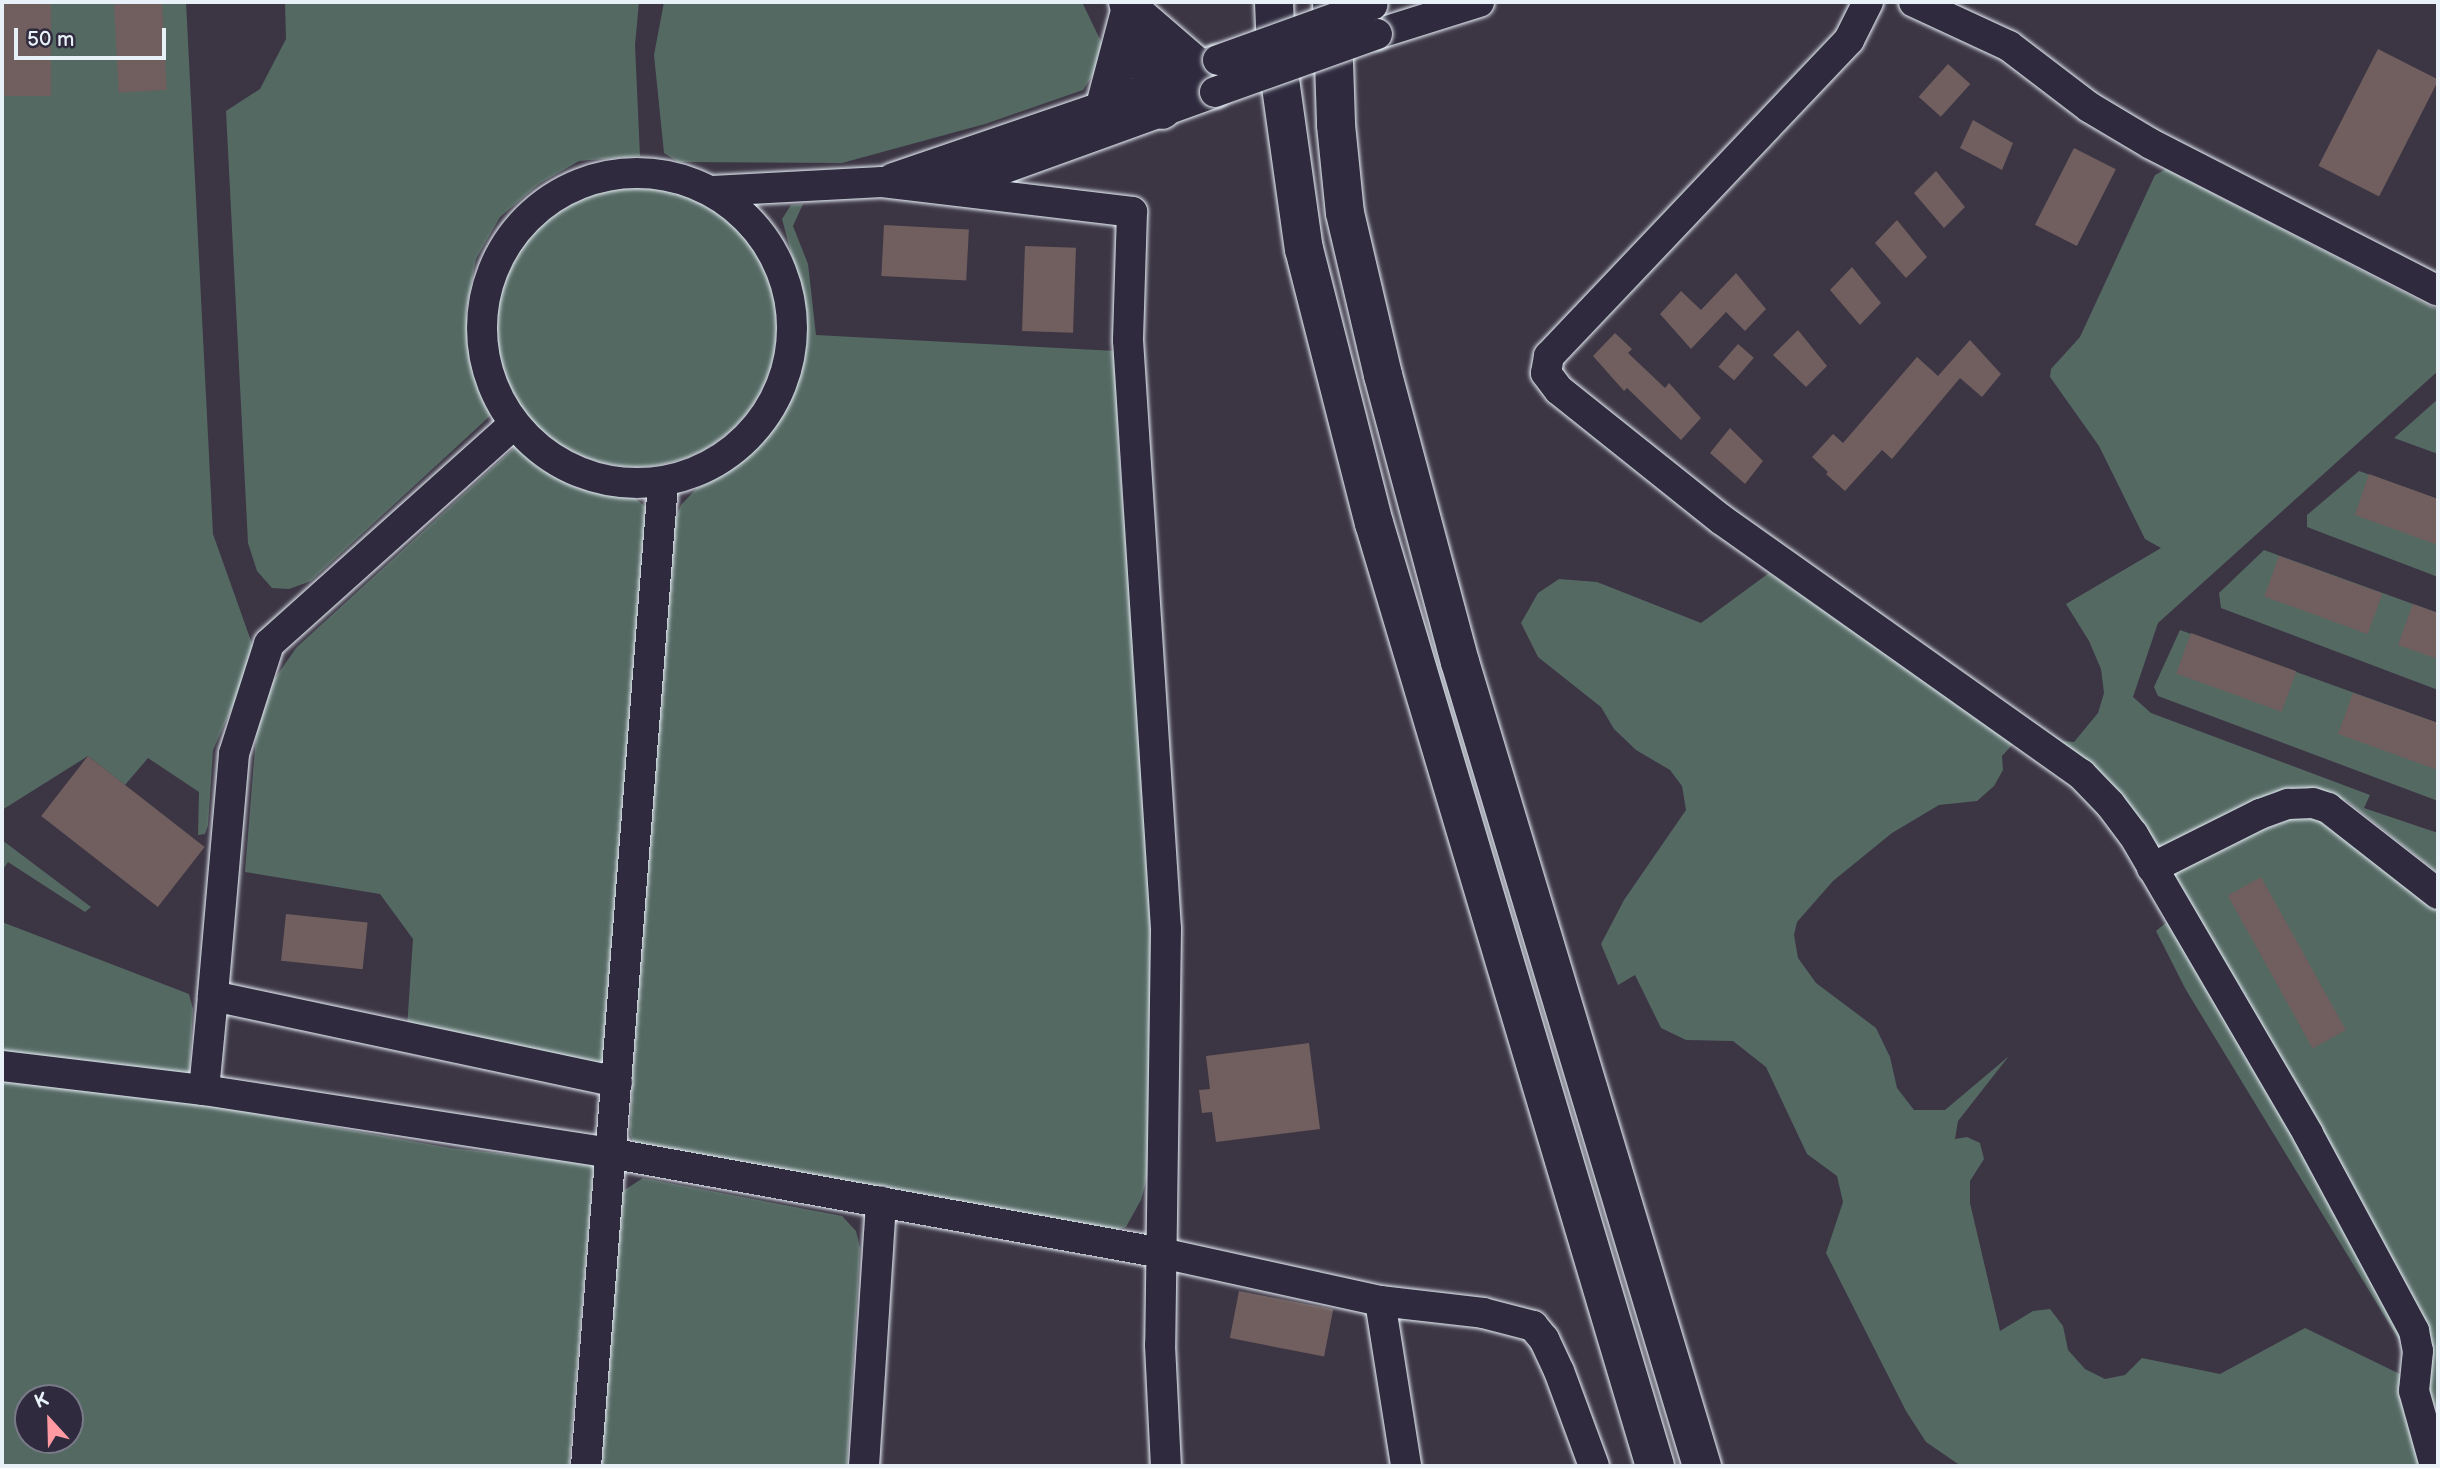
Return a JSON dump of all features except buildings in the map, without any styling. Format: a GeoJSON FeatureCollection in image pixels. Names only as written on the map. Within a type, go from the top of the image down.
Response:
{"type":"FeatureCollection","features":[{"type":"Feature","properties":{"kind":"highway"},"geometry":{"type":"LineString","coordinates":[[1275,2],[1276,51],[1304,248],[1374,523],[1655,1466]]}},
{"type":"Feature","properties":{"kind":"highway"},"geometry":{"type":"LineString","coordinates":[[1332,2],[1336,125],[1345,212],[1383,375],[1460,662],[1702,1466]]}},
{"type":"Feature","properties":{"kind":"highway"},"geometry":{"type":"LineString","coordinates":[[1129,6],[1210,73]]}},
{"type":"Feature","properties":{"kind":"highway"},"geometry":{"type":"LineString","coordinates":[[1129,6],[1157,98]]}},
{"type":"Feature","properties":{"kind":"highway"},"geometry":{"type":"LineString","coordinates":[[1105,106],[1129,6]]}},
{"type":"Feature","properties":{"kind":"street"},"geometry":{"type":"LineString","coordinates":[[1210,73],[1377,34],[1479,2]]}},
{"type":"Feature","properties":{"kind":"street"},"geometry":{"type":"LineString","coordinates":[[1868,2],[1849,40],[1549,356],[1546,373],[1559,390],[1721,520],[2081,774],[2133,834],[2308,1134],[2414,1331],[2417,1351],[2414,1391],[2435,1466]]}},
{"type":"Feature","properties":{"kind":"street"},"geometry":{"type":"LineString","coordinates":[[1914,2],[2009,46],[2089,107],[2151,144],[2438,291]]}},
{"type":"Feature","properties":{"kind":"street"},"geometry":{"type":"LineString","coordinates":[[952,188],[1210,73],[1377,3]]}},
{"type":"Feature","properties":{"kind":"street"},"geometry":{"type":"LineString","coordinates":[[882,182],[1105,106],[1157,98]]}},
{"type":"Feature","properties":{"kind":"street"},"geometry":{"type":"LineString","coordinates":[[712,191],[751,221],[778,261],[792,308],[791,356],[774,402],[745,441],[704,468],[663,483],[604,480],[554,460],[514,424],[492,384],[482,340],[484,306],[501,253],[528,216],[565,190],[608,175],[654,173],[712,191],[882,182],[952,188],[1132,212],[1128,340],[1166,929],[1160,1345],[1166,1466]]}},
{"type":"Feature","properties":{"kind":"street"},"geometry":{"type":"LineString","coordinates":[[204,1090],[234,754],[269,643],[514,424]]}},
{"type":"Feature","properties":{"kind":"street"},"geometry":{"type":"LineString","coordinates":[[586,1466],[663,483]]}},
{"type":"Feature","properties":{"kind":"street"},"geometry":{"type":"LineString","coordinates":[[2152,868],[2260,814],[2288,804],[2313,803],[2328,808],[2438,894]]}},
{"type":"Feature","properties":{"kind":"street"},"geometry":{"type":"LineString","coordinates":[[213,996],[617,1082]]}},
{"type":"Feature","properties":{"kind":"street"},"geometry":{"type":"LineString","coordinates":[[2,1066],[204,1090],[609,1153],[1162,1253],[1380,1301],[1483,1313],[1533,1326],[1544,1339],[1559,1371],[1594,1466]]}},
{"type":"Feature","properties":{"kind":"street"},"geometry":{"type":"LineString","coordinates":[[864,1466],[881,1202]]}},
{"type":"Feature","properties":{"kind":"street"},"geometry":{"type":"LineString","coordinates":[[1380,1301],[1406,1466]]}},
{"type":"Feature","properties":{"kind":"green space"},"geometry":{"type":"Polygon","coordinates":[[[2,2],[186,2],[213,534],[256,655],[213,750],[208,825],[205,834],[198,835],[199,792],[148,758],[125,785],[88,756],[2,810],[2,2]]]}},
{"type":"Feature","properties":{"kind":"green space"},"geometry":{"type":"Polygon","coordinates":[[[285,2],[639,2],[635,45],[640,156],[579,161],[539,184],[500,217],[476,259],[466,313],[480,394],[491,415],[311,581],[289,589],[272,588],[257,571],[248,543],[226,111],[260,89],[286,39],[285,2]]]}},
{"type":"Feature","properties":{"kind":"green space"},"geometry":{"type":"Polygon","coordinates":[[[664,2],[1082,2],[1107,54],[1083,90],[985,124],[842,163],[678,162],[664,153],[654,55],[664,2]]]}},
{"type":"Feature","properties":{"kind":"green space"},"geometry":{"type":"Polygon","coordinates":[[[2166,169],[2438,310],[2438,371],[2158,623],[2133,697],[2151,713],[2370,795],[2364,808],[2438,833],[2438,873],[2347,801],[2312,788],[2152,853],[2038,727],[2063,741],[2074,742],[2098,713],[2104,693],[2101,669],[2089,641],[2066,604],[2161,548],[2145,539],[2099,446],[2050,377],[2051,369],[2080,337],[2155,175],[2166,169]]]}},
{"type":"Feature","properties":{"kind":"green space"},"geometry":{"type":"Polygon","coordinates":[[[636,185],[663,188],[690,196],[714,209],[736,226],[753,248],[766,272],[774,299],[777,326],[774,353],[766,380],[753,404],[736,426],[714,443],[690,456],[663,464],[636,467],[609,464],[582,456],[558,443],[536,426],[519,404],[506,380],[498,353],[495,326],[498,299],[506,272],[519,248],[536,226],[558,209],[582,196],[609,188],[636,185]]]}},
{"type":"Feature","properties":{"kind":"green space"},"geometry":{"type":"Polygon","coordinates":[[[803,204],[793,226],[808,264],[816,335],[1116,351],[1119,453],[1156,925],[1153,1155],[1141,1200],[1126,1227],[1110,1231],[634,1144],[630,1135],[637,945],[671,532],[681,505],[697,488],[727,473],[769,434],[795,387],[804,334],[802,293],[782,219],[791,205],[803,204]]]}},
{"type":"Feature","properties":{"kind":"green space"},"geometry":{"type":"Polygon","coordinates":[[[2438,399],[2438,454],[2394,438],[2438,399]]]}},
{"type":"Feature","properties":{"kind":"green space"},"geometry":{"type":"Polygon","coordinates":[[[516,446],[539,468],[571,485],[636,499],[646,507],[605,1072],[407,1028],[413,939],[380,894],[245,872],[256,737],[269,687],[296,648],[516,446]]]}},
{"type":"Feature","properties":{"kind":"green space"},"geometry":{"type":"Polygon","coordinates":[[[2359,471],[2438,499],[2438,577],[2307,527],[2307,515],[2359,471]]]}},
{"type":"Feature","properties":{"kind":"green space"},"geometry":{"type":"Polygon","coordinates":[[[2264,550],[2438,613],[2438,690],[2221,608],[2219,593],[2264,550]]]}},
{"type":"Feature","properties":{"kind":"green space"},"geometry":{"type":"Polygon","coordinates":[[[1769,573],[2014,743],[2002,756],[2003,770],[1994,786],[1977,801],[1939,805],[1892,833],[1833,881],[1797,922],[1794,935],[1798,958],[1816,983],[1876,1028],[1890,1057],[1897,1088],[1914,1110],[1945,1110],[2009,1056],[1958,1121],[1955,1139],[1967,1137],[1980,1143],[1984,1159],[1970,1181],[1970,1203],[2000,1331],[2033,1311],[2050,1309],[2063,1326],[2068,1350],[2085,1369],[2105,1379],[2125,1375],[2142,1358],[2220,1374],[2305,1328],[2404,1376],[2401,1343],[2186,990],[2156,931],[2168,921],[2302,1149],[2408,1348],[2404,1413],[2423,1466],[1961,1466],[1926,1442],[1906,1411],[1826,1253],[1843,1202],[1837,1176],[1807,1154],[1766,1067],[1733,1041],[1686,1040],[1661,1028],[1635,975],[1618,985],[1601,944],[1624,900],[1686,810],[1682,786],[1670,770],[1636,750],[1614,729],[1601,707],[1538,657],[1521,623],[1538,593],[1559,579],[1597,582],[1701,623],[1769,573]]]}},
{"type":"Feature","properties":{"kind":"green space"},"geometry":{"type":"Polygon","coordinates":[[[2180,630],[2438,723],[2438,801],[2158,696],[2154,687],[2180,630]]]}},
{"type":"Feature","properties":{"kind":"green space"},"geometry":{"type":"Polygon","coordinates":[[[2292,816],[2312,816],[2334,827],[2438,909],[2438,1418],[2427,1384],[2431,1336],[2410,1291],[2172,873],[2217,847],[2292,816]]]}},
{"type":"Feature","properties":{"kind":"green space"},"geometry":{"type":"Polygon","coordinates":[[[2,840],[91,907],[85,912],[8,862],[2,871],[2,840]]]}},
{"type":"Feature","properties":{"kind":"green space"},"geometry":{"type":"Polygon","coordinates":[[[2,922],[189,994],[193,1009],[189,1081],[2,1052],[2,922]]]}},
{"type":"Feature","properties":{"kind":"green space"},"geometry":{"type":"Polygon","coordinates":[[[15,1076],[151,1095],[451,1148],[594,1164],[569,1466],[2,1466],[2,1083],[15,1076]]]}},
{"type":"Feature","properties":{"kind":"green space"},"geometry":{"type":"Polygon","coordinates":[[[643,1178],[842,1216],[856,1231],[860,1248],[847,1466],[601,1466],[620,1205],[623,1191],[643,1178]]]}}]}
